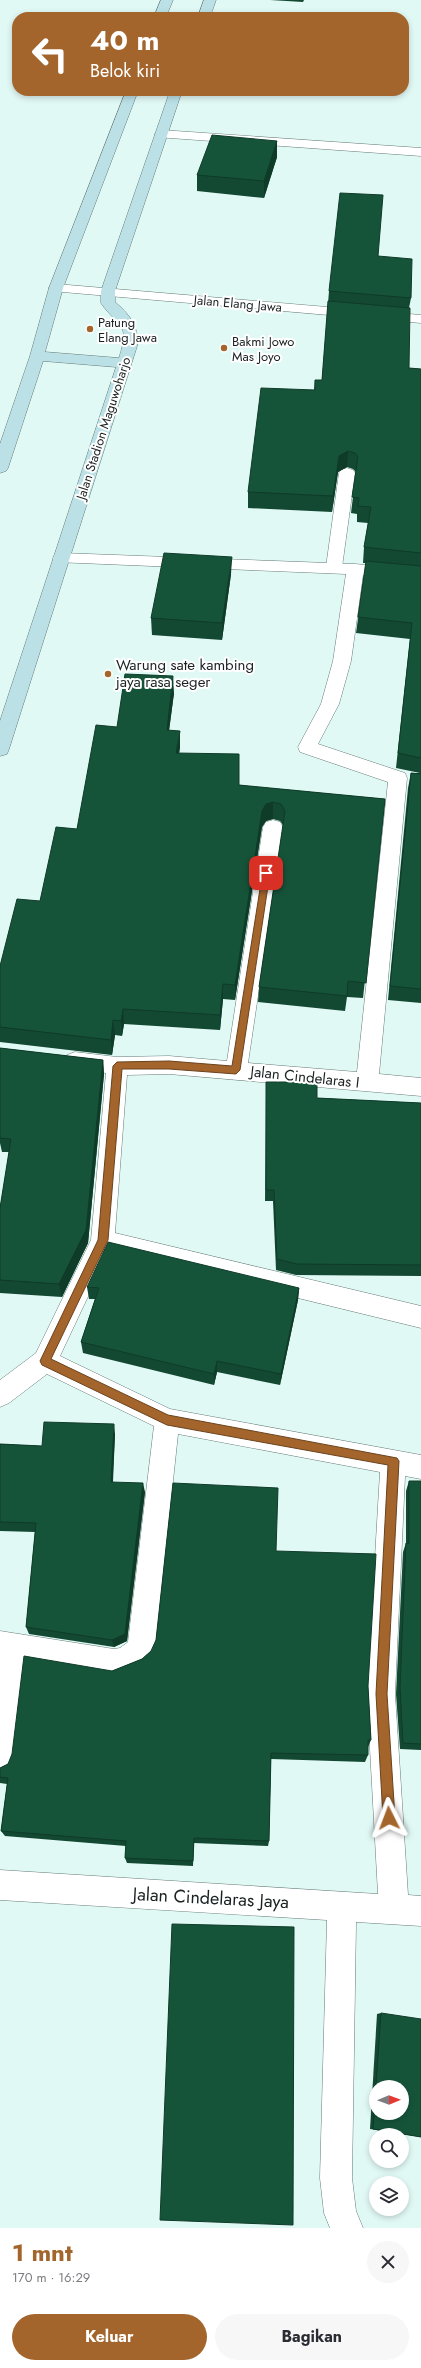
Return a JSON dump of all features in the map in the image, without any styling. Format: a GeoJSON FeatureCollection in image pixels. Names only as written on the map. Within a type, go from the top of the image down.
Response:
{"type":"FeatureCollection","features":[{"type":"Feature","properties":{"kind":"main road"},"geometry":{"type":"LineString","coordinates":[[162,12],[167,0]]}},
{"type":"Feature","properties":{"kind":"main road"},"geometry":{"type":"LineString","coordinates":[[206,12],[210,0]]}},
{"type":"Feature","properties":{"kind":"main road"},"geometry":{"type":"LineString","coordinates":[[0,468],[37,356],[56,288],[130,96]]}},
{"type":"Feature","properties":{"kind":"main road"},"geometry":{"type":"LineString","coordinates":[[108,291],[174,96]]}},
{"type":"Feature","properties":{"kind":"main road","name":"Jalan Stadion Maguwoharjo"},"geometry":{"type":"LineString","coordinates":[[0,749],[131,343],[131,330],[122,315],[108,303],[108,291]]}},
{"type":"Feature","properties":{"kind":"main road"},"geometry":{"type":"LineString","coordinates":[[37,356],[124,363]]}},
{"type":"Feature","properties":{"kind":"street"},"geometry":{"type":"LineString","coordinates":[[160,134],[421,152]]}},
{"type":"Feature","properties":{"kind":"street","name":"Jalan Elang Jawa"},"geometry":{"type":"LineString","coordinates":[[56,288],[108,291],[421,319]]}},
{"type":"Feature","properties":{"kind":"street"},"geometry":{"type":"LineString","coordinates":[[334,567],[348,473]]}},
{"type":"Feature","properties":{"kind":"street"},"geometry":{"type":"LineString","coordinates":[[61,558],[191,564],[334,567],[421,575]]}},
{"type":"Feature","properties":{"kind":"street"},"geometry":{"type":"LineString","coordinates":[[355,569],[342,661],[330,704],[307,747],[406,779],[367,1084]]}},
{"type":"Feature","properties":{"kind":"street"},"geometry":{"type":"LineString","coordinates":[[236,1070],[273,827]]}},
{"type":"Feature","properties":{"kind":"street","name":"Jalan Cindelaras I"},"geometry":{"type":"LineString","coordinates":[[55,1058],[117,1066],[169,1065],[236,1070],[367,1084],[421,1087]]}},
{"type":"Feature","properties":{"kind":"street"},"geometry":{"type":"LineString","coordinates":[[0,1395],[45,1361],[103,1240],[117,1066]]}},
{"type":"Feature","properties":{"kind":"street"},"geometry":{"type":"LineString","coordinates":[[103,1240],[421,1317]]}},
{"type":"Feature","properties":{"kind":"street"},"geometry":{"type":"LineString","coordinates":[[45,1361],[167,1420],[421,1467]]}},
{"type":"Feature","properties":{"kind":"street"},"geometry":{"type":"LineString","coordinates":[[0,1760],[8,1645],[114,1663],[124,1662],[135,1655],[141,1648],[167,1420]]}},
{"type":"Feature","properties":{"kind":"street"},"geometry":{"type":"LineString","coordinates":[[393,1461],[382,1694],[408,1911]]}},
{"type":"Feature","properties":{"kind":"street","name":"Jalan Cindelaras Jaya"},"geometry":{"type":"LineString","coordinates":[[0,1885],[408,1911]]}},
{"type":"Feature","properties":{"kind":"street"},"geometry":{"type":"LineString","coordinates":[[342,1906],[336,2178],[340,2213],[347,2228]]}},
{"type":"Feature","properties":{"kind":"building"},"geometry":{"type":"Polygon","coordinates":[[[212,135],[277,141],[264,181],[197,175],[212,135]]]}},
{"type":"Feature","properties":{"kind":"building"},"geometry":{"type":"Polygon","coordinates":[[[340,193],[383,195],[378,256],[412,259],[411,298],[329,291],[340,193]]]}},
{"type":"Feature","properties":{"kind":"building"},"geometry":{"type":"Polygon","coordinates":[[[328,301],[410,308],[409,368],[421,369],[421,553],[364,547],[371,507],[358,506],[359,498],[352,497],[358,457],[355,453],[348,451],[339,456],[333,496],[248,492],[261,388],[315,390],[315,380],[322,380],[328,301]]]}},
{"type":"Feature","properties":{"kind":"building"},"geometry":{"type":"Polygon","coordinates":[[[164,553],[232,557],[222,623],[151,618],[164,553]]]}},
{"type":"Feature","properties":{"kind":"building"},"geometry":{"type":"Polygon","coordinates":[[[366,561],[421,566],[421,758],[398,753],[412,623],[358,617],[366,561]]]}},
{"type":"Feature","properties":{"kind":"building"},"geometry":{"type":"Polygon","coordinates":[[[125,674],[173,676],[167,730],[180,731],[176,753],[239,754],[239,785],[385,799],[366,983],[348,981],[347,996],[259,987],[285,811],[281,804],[273,802],[266,804],[262,811],[235,985],[223,984],[220,1015],[123,1009],[121,1021],[113,1020],[111,1040],[0,1027],[0,966],[17,899],[40,901],[56,827],[77,829],[96,725],[117,727],[125,674]]]}},
{"type":"Feature","properties":{"kind":"building"},"geometry":{"type":"Polygon","coordinates":[[[411,773],[421,774],[421,989],[390,986],[411,773]]]}},
{"type":"Feature","properties":{"kind":"building"},"geometry":{"type":"Polygon","coordinates":[[[0,1048],[103,1060],[86,1230],[59,1284],[0,1280],[0,1208],[11,1139],[0,1138],[0,1048]]]}},
{"type":"Feature","properties":{"kind":"building"},"geometry":{"type":"Polygon","coordinates":[[[266,1082],[317,1082],[317,1098],[421,1103],[421,1265],[297,1264],[277,1259],[274,1190],[266,1190],[266,1082]]]}},
{"type":"Feature","properties":{"kind":"building"},"geometry":{"type":"Polygon","coordinates":[[[108,1242],[299,1288],[281,1374],[217,1361],[214,1374],[81,1342],[99,1288],[87,1287],[108,1242]]]}},
{"type":"Feature","properties":{"kind":"building"},"geometry":{"type":"Polygon","coordinates":[[[44,1422],[114,1424],[111,1482],[143,1483],[125,1634],[112,1640],[26,1627],[36,1523],[0,1522],[0,1444],[42,1446],[44,1422]]]}},
{"type":"Feature","properties":{"kind":"building"},"geometry":{"type":"Polygon","coordinates":[[[409,1481],[421,1481],[421,1744],[403,1743],[400,1687],[406,1543],[409,1544],[409,1481]]]}},
{"type":"Feature","properties":{"kind":"building"},"geometry":{"type":"Polygon","coordinates":[[[173,1483],[278,1488],[276,1551],[376,1554],[368,1686],[371,1740],[368,1740],[368,1755],[271,1753],[269,1841],[194,1838],[193,1861],[125,1858],[126,1841],[1,1831],[8,1778],[0,1777],[0,1768],[8,1764],[12,1754],[24,1656],[112,1671],[142,1659],[151,1651],[156,1640],[173,1483]]]}},
{"type":"Feature","properties":{"kind":"building"},"geometry":{"type":"Polygon","coordinates":[[[172,1924],[294,1927],[293,2225],[160,2220],[172,1924]]]}},
{"type":"Feature","properties":{"kind":"building"},"geometry":{"type":"Polygon","coordinates":[[[381,2013],[421,2019],[421,2137],[409,2135],[409,2128],[373,2128],[374,2120],[409,2120],[409,2080],[376,2080],[381,2013]]]}},
{"type":"Feature","properties":{"kind":"place","name":"Patung Elang Jawa"},"geometry":{"type":"Point","coordinates":[90,329]}},
{"type":"Feature","properties":{"kind":"place","name":"Bakmi Jowo Mas Joyo"},"geometry":{"type":"Point","coordinates":[224,348]}},
{"type":"Feature","properties":{"kind":"place","name":"Warung sate kambing jaya rasa seger"},"geometry":{"type":"Point","coordinates":[108,674]}},
{"type":"Feature","properties":{"kind":"route"},"geometry":{"type":"LineString","coordinates":[[266,873],[236,1070],[169,1065],[117,1066],[103,1240],[45,1361],[167,1420],[393,1461],[382,1694],[389,1818]]}}]}
